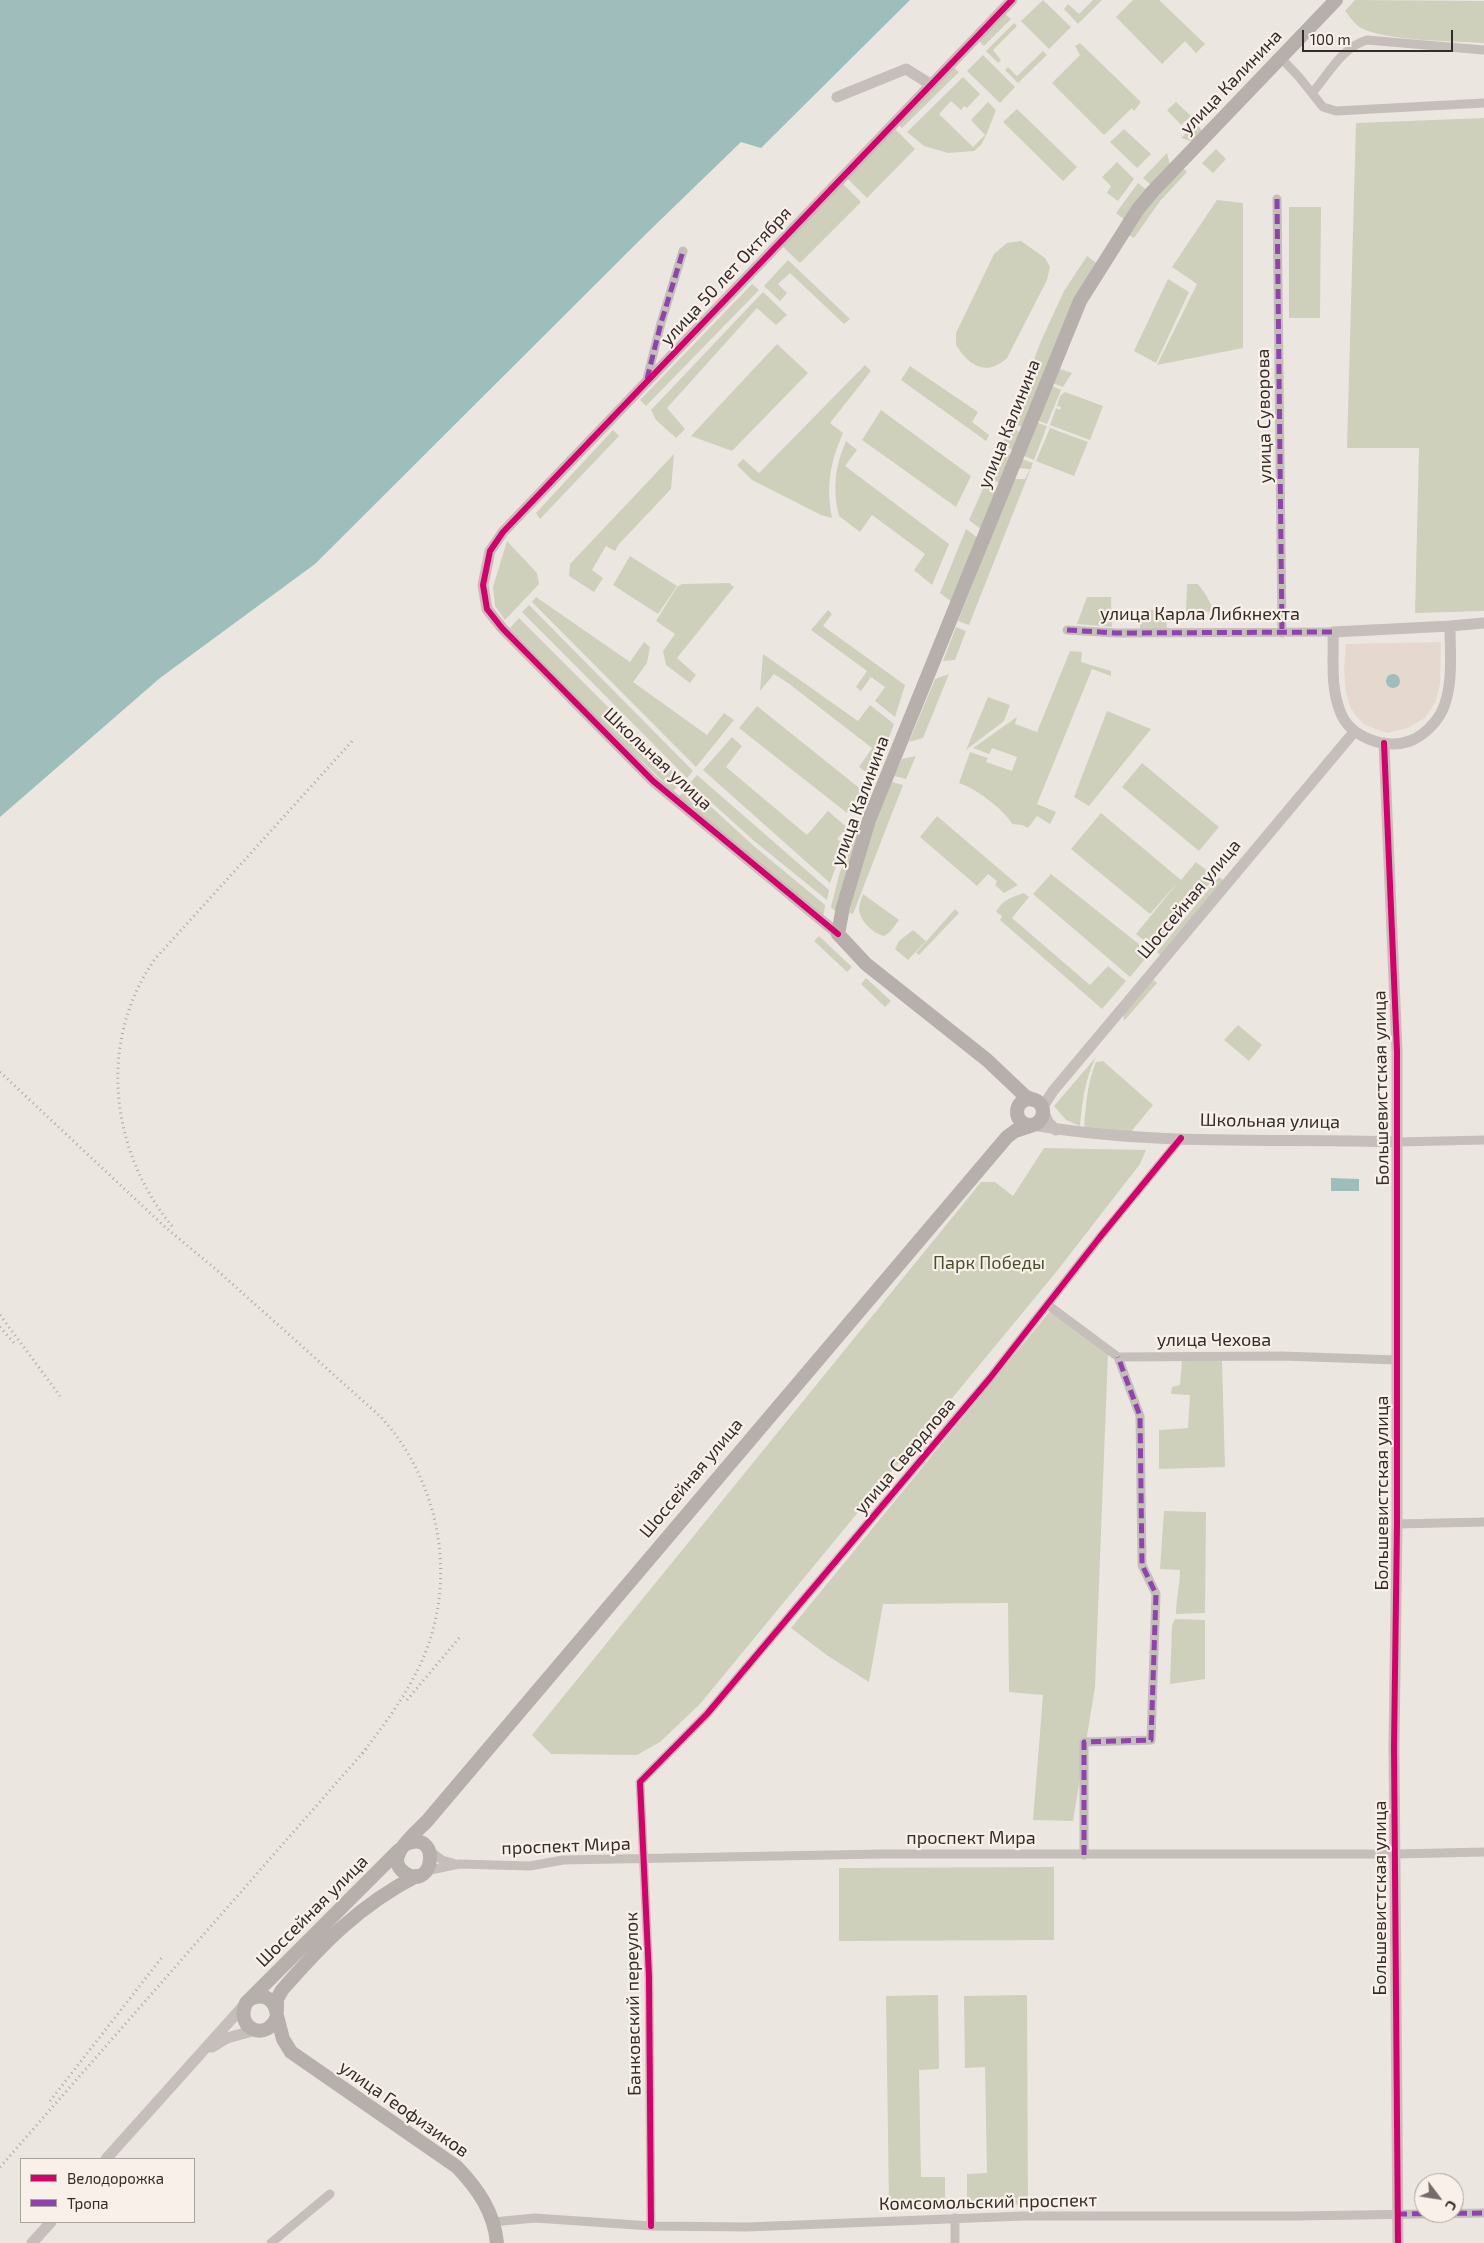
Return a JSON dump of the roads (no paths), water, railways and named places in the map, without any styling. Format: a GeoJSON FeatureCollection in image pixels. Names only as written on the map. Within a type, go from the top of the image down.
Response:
{"type":"FeatureCollection","features":[{"type":"Feature","properties":{"kind":"main road","name":"улица Калинина"},"geometry":{"type":"LineString","coordinates":[[838,934],[842,907],[857,855],[876,801],[922,693],[1080,301],[1138,209],[1153,191],[1336,0]]}},
{"type":"Feature","properties":{"kind":"main road","name":"Школьная улица"},"geometry":{"type":"LineString","coordinates":[[838,934],[866,964],[987,1060],[1012,1084],[1038,1104]]}},
{"type":"Feature","properties":{"kind":"main road"},"geometry":{"type":"LineString","coordinates":[[1012,1084],[1017,1110],[1022,1122],[1033,1125]]}},
{"type":"Feature","properties":{"kind":"main road"},"geometry":{"type":"LineString","coordinates":[[1025,1100],[1038,1104],[1042,1116],[1037,1123],[1007,1136],[1017,1110],[1025,1100]]}},
{"type":"Feature","properties":{"kind":"main road","name":"Шоссейная улица"},"geometry":{"type":"LineString","coordinates":[[248,2001],[426,1821],[1007,1136]]}},
{"type":"Feature","properties":{"kind":"main road"},"geometry":{"type":"LineString","coordinates":[[426,1821],[425,1838],[429,1850],[431,1861],[421,1874],[410,1876],[400,1870],[397,1859],[402,1847],[415,1842],[425,1845],[429,1850]]}},
{"type":"Feature","properties":{"kind":"main road","name":"Шоссейная улица"},"geometry":{"type":"LineString","coordinates":[[277,2013],[278,1999],[282,1990],[334,1933],[373,1902],[421,1874]]}},
{"type":"Feature","properties":{"kind":"main road"},"geometry":{"type":"LineString","coordinates":[[277,2013],[275,2021],[267,2029],[256,2030],[246,2024],[243,2014],[248,2001],[255,1997],[266,1997],[274,2004],[277,2013],[283,2039],[291,2052]]}},
{"type":"Feature","properties":{"kind":"main road","name":"улица Геофизиков"},"geometry":{"type":"LineString","coordinates":[[256,2030],[291,2052],[457,2167],[483,2199],[493,2222],[497,2243]]}},
{"type":"Feature","properties":{"kind":"street","name":"улица 50 лет Октября"},"geometry":{"type":"LineString","coordinates":[[483,585],[490,551],[502,532],[1012,0]]}},
{"type":"Feature","properties":{"kind":"street"},"geometry":{"type":"LineString","coordinates":[[1312,93],[1346,51],[1366,40],[1484,50]]}},
{"type":"Feature","properties":{"kind":"street"},"geometry":{"type":"LineString","coordinates":[[1281,58],[1323,107],[1336,111],[1410,105],[1484,103]]}},
{"type":"Feature","properties":{"kind":"street"},"geometry":{"type":"LineString","coordinates":[[836,98],[906,69],[930,84]]}},
{"type":"Feature","properties":{"kind":"street","name":"улица Суворова"},"geometry":{"type":"LineString","coordinates":[[1277,199],[1282,633]]}},
{"type":"Feature","properties":{"kind":"street"},"geometry":{"type":"LineString","coordinates":[[646,383],[661,323],[683,251]]}},
{"type":"Feature","properties":{"kind":"street","name":"Школьная улица"},"geometry":{"type":"LineString","coordinates":[[483,585],[487,609],[502,628],[653,780],[838,934]]}},
{"type":"Feature","properties":{"kind":"street"},"geometry":{"type":"LineString","coordinates":[[1450,626],[1449,683],[1442,711],[1424,733],[1409,741],[1384,743],[1354,732],[1340,714],[1333,688],[1333,632],[1484,623]]}},
{"type":"Feature","properties":{"kind":"street","name":"улица Карла Либкнехта"},"geometry":{"type":"LineString","coordinates":[[1067,630],[1116,633],[1333,632]]}},
{"type":"Feature","properties":{"kind":"street","name":"Шоссейная улица"},"geometry":{"type":"LineString","coordinates":[[1038,1104],[1053,1090],[1354,732]]}},
{"type":"Feature","properties":{"kind":"street","name":"Большевистская улица"},"geometry":{"type":"LineString","coordinates":[[1384,743],[1397,1046],[1398,1142],[1397,1524],[1394,1747],[1398,2243]]}},
{"type":"Feature","properties":{"kind":"street"},"geometry":{"type":"LineString","coordinates":[[1038,1104],[1048,1122],[1056,1130]]}},
{"type":"Feature","properties":{"kind":"street","name":"Школьная улица"},"geometry":{"type":"LineString","coordinates":[[1033,1125],[1056,1130],[1181,1138],[1323,1139],[1398,1142],[1484,1140]]}},
{"type":"Feature","properties":{"kind":"street","name":"улица Свердлова"},"geometry":{"type":"LineString","coordinates":[[640,1782],[707,1714],[990,1378],[1100,1237],[1181,1138]]}},
{"type":"Feature","properties":{"kind":"street"},"geometry":{"type":"LineString","coordinates":[[1048,1305],[1118,1357],[1140,1416],[1142,1564],[1156,1594],[1151,1740],[1084,1742],[1084,1855]]}},
{"type":"Feature","properties":{"kind":"street","name":"улица Чехова"},"geometry":{"type":"LineString","coordinates":[[1118,1357],[1282,1356],[1397,1360]]}},
{"type":"Feature","properties":{"kind":"street"},"geometry":{"type":"LineString","coordinates":[[1397,1524],[1484,1522]]}},
{"type":"Feature","properties":{"kind":"street","name":"Банковский переулок"},"geometry":{"type":"LineString","coordinates":[[640,1782],[649,1977],[651,2226]]}},
{"type":"Feature","properties":{"kind":"street","name":"проспект Мира"},"geometry":{"type":"LineString","coordinates":[[429,1850],[442,1860],[458,1864],[530,1866],[563,1860],[883,1854],[1396,1854],[1484,1852]]}},
{"type":"Feature","properties":{"kind":"street","name":"проспект Мира"},"geometry":{"type":"LineString","coordinates":[[421,1874],[458,1864]]}},
{"type":"Feature","properties":{"kind":"street","name":"Шоссейная улица"},"geometry":{"type":"LineString","coordinates":[[107,2158],[248,2001]]}},
{"type":"Feature","properties":{"kind":"street","name":"Шоссейная улица"},"geometry":{"type":"LineString","coordinates":[[200,2055],[227,2038],[256,2030]]}},
{"type":"Feature","properties":{"kind":"street"},"geometry":{"type":"LineString","coordinates":[[271,2243],[330,2194]]}},
{"type":"Feature","properties":{"kind":"street","name":"Комсомольский проспект"},"geometry":{"type":"LineString","coordinates":[[493,2222],[535,2218],[651,2226],[747,2227],[955,2218],[1484,2213]]}},
{"type":"Feature","properties":{"kind":"street"},"geometry":{"type":"LineString","coordinates":[[955,2218],[955,2243]]}},
{"type":"Feature","properties":{"kind":"street"},"geometry":{"type":"LineString","coordinates":[[32,2243],[50,2223]]}},
{"type":"Feature","properties":{"kind":"water"},"geometry":{"type":"Polygon","coordinates":[[[0,0],[910,0],[761,148],[741,142],[648,232],[315,564],[160,678],[0,817],[0,0]]]}},
{"type":"Feature","properties":{"kind":"water"},"geometry":{"type":"Polygon","coordinates":[[[1390,674],[1396,674],[1400,681],[1396,688],[1390,688],[1386,684],[1386,678],[1390,674]]]}},
{"type":"Feature","properties":{"kind":"water"},"geometry":{"type":"Polygon","coordinates":[[[1331,1178],[1359,1179],[1359,1191],[1331,1191],[1331,1178]]]}},
{"type":"Feature","properties":{"kind":"railway"},"geometry":{"type":"LineString","coordinates":[[172,1226],[151,1196],[135,1164],[124,1130],[118,1095],[119,1060],[124,1025],[137,991],[155,959],[354,739]]}},
{"type":"Feature","properties":{"kind":"railway"},"geometry":{"type":"LineString","coordinates":[[0,1072],[165,1227],[219,1272],[381,1417],[402,1443],[418,1472],[430,1503],[438,1535],[441,1568],[439,1601],[432,1634],[414,1677],[394,1711],[362,1754]]}},
{"type":"Feature","properties":{"kind":"railway"},"geometry":{"type":"LineString","coordinates":[[0,1315],[60,1396]]}},
{"type":"Feature","properties":{"kind":"railway"},"geometry":{"type":"LineString","coordinates":[[0,1327],[14,1343]]}},
{"type":"Feature","properties":{"kind":"railway"},"geometry":{"type":"LineString","coordinates":[[407,1700],[460,1637]]}},
{"type":"Feature","properties":{"kind":"railway"},"geometry":{"type":"LineString","coordinates":[[0,2167],[367,1748]]}},
{"type":"Feature","properties":{"kind":"railway"},"geometry":{"type":"LineString","coordinates":[[50,2101],[163,1956]]}},
{"type":"Feature","properties":{"kind":"park label","name":"Парк Победы"},"geometry":{"type":"Point","coordinates":[989,1263]}}]}
